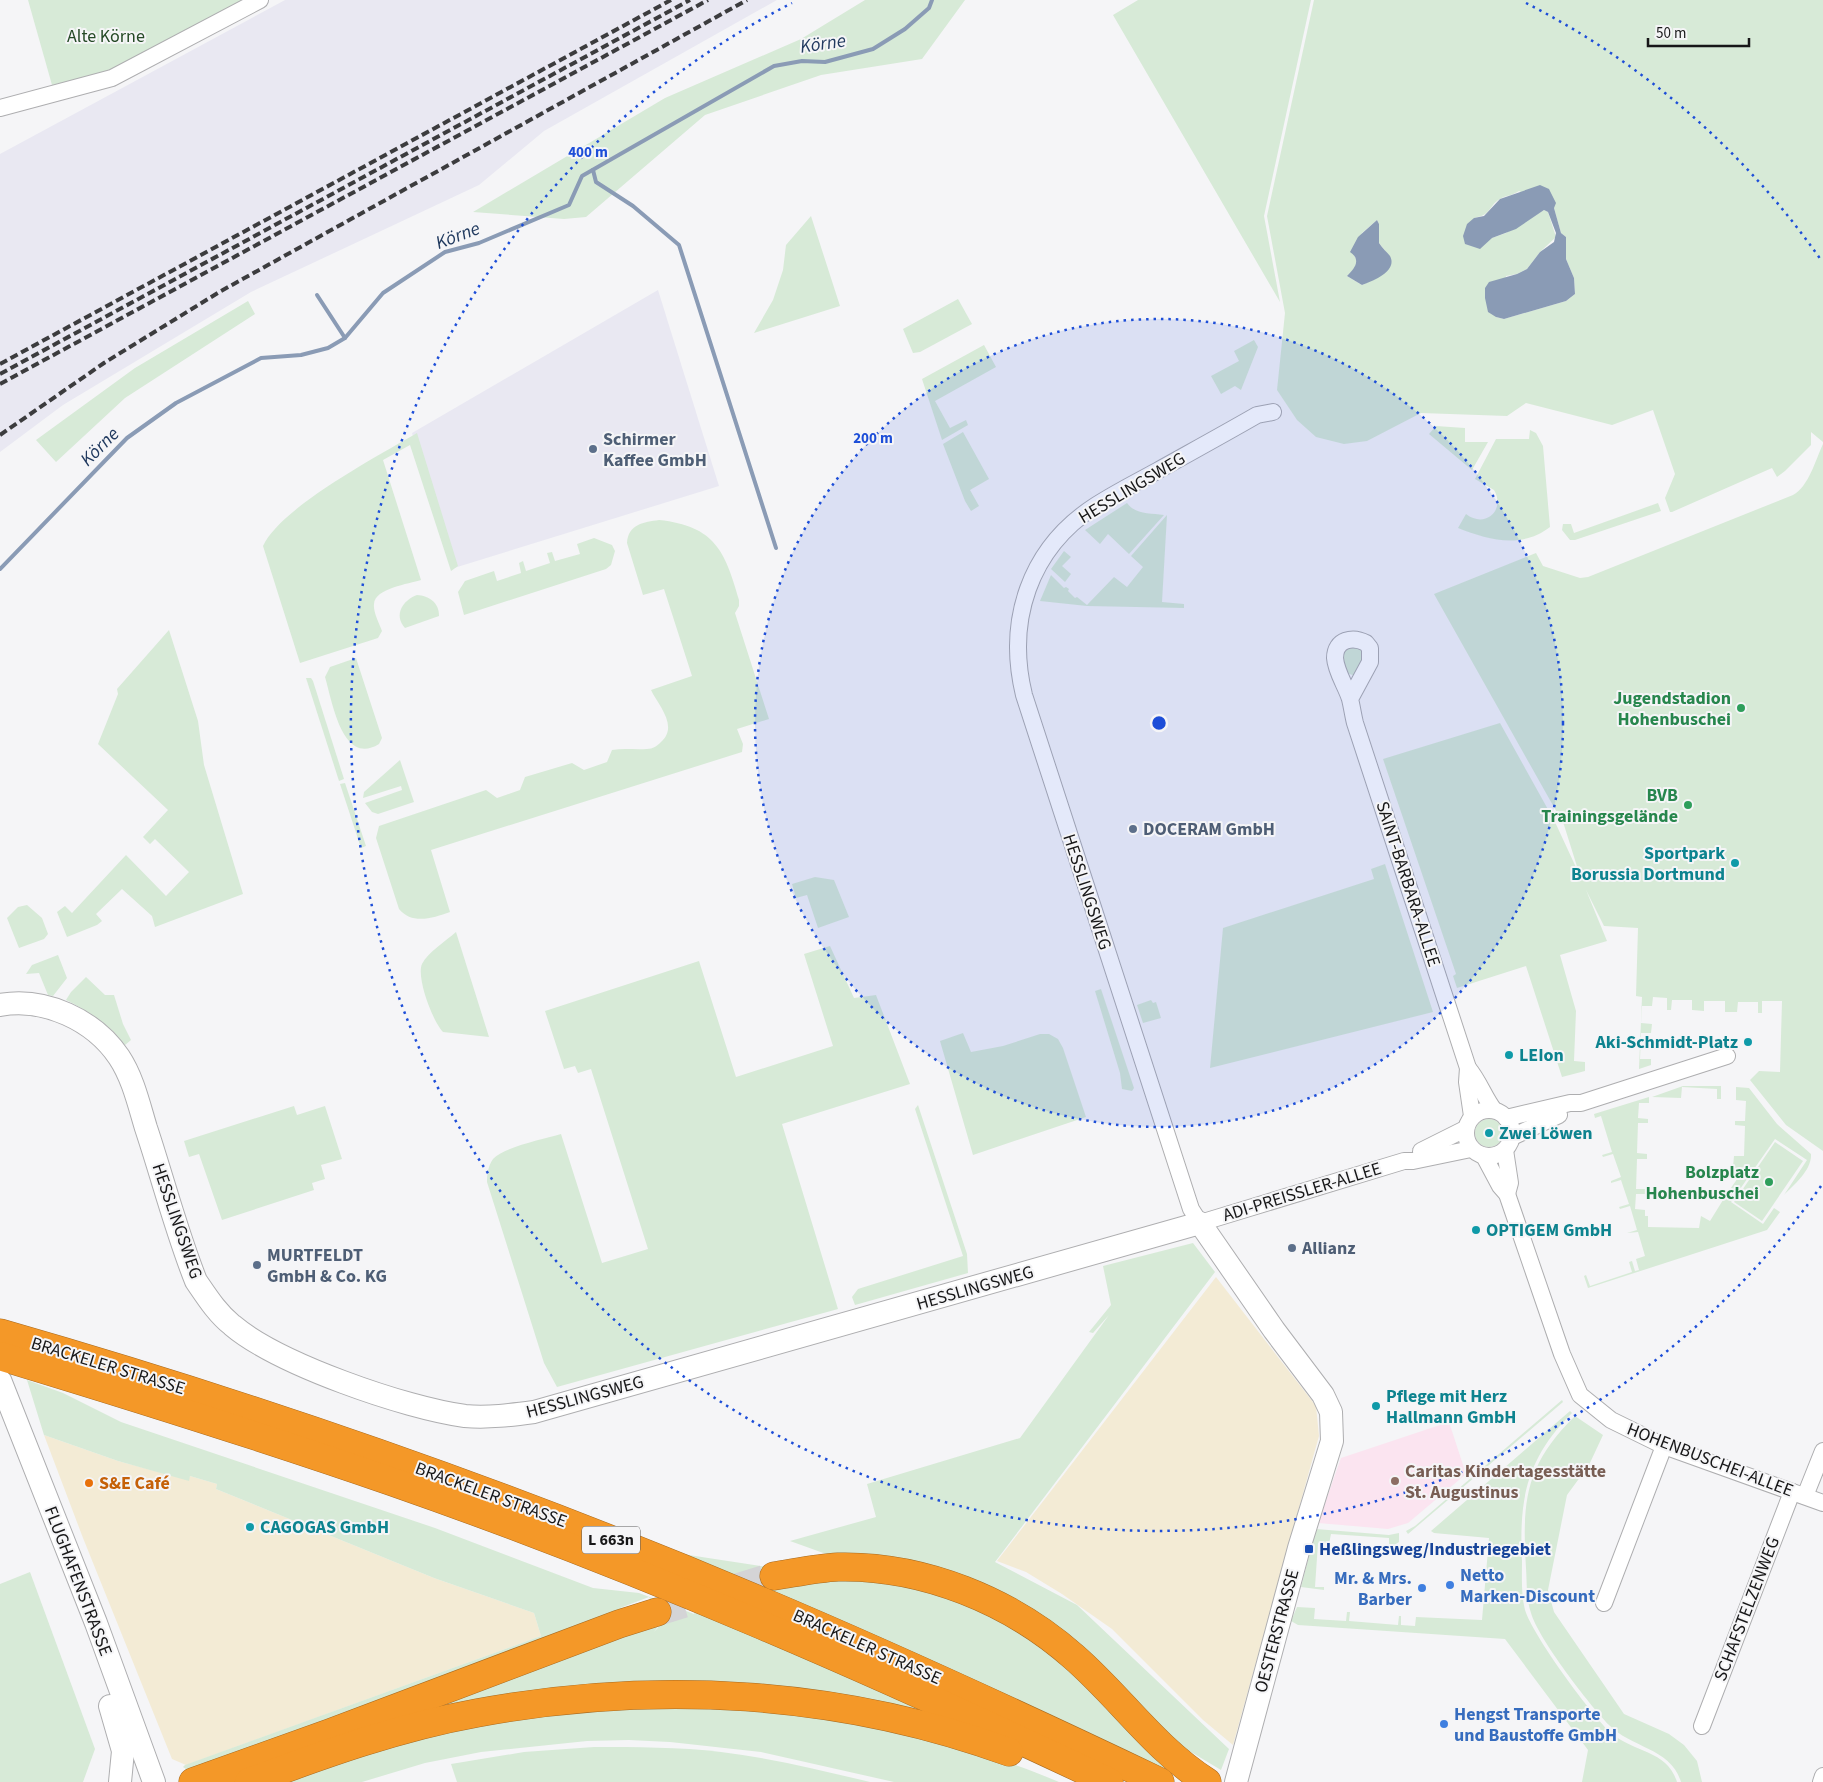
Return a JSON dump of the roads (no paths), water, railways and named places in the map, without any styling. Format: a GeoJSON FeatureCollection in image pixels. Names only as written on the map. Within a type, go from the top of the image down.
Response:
{"type":"FeatureCollection","features":[{"type":"Feature","properties":{"kind":"highway","name":"BRACKELER STRASSE"},"geometry":{"type":"LineString","coordinates":[[0,1333],[209,1397],[404,1462],[617,1542],[892,1657],[1160,1782]]}},
{"type":"Feature","properties":{"kind":"highway","name":"BRACKELER STRASSE"},"geometry":{"type":"LineString","coordinates":[[0,1356],[203,1418],[395,1483],[609,1563],[882,1677],[1109,1782]]}},
{"type":"Feature","properties":{"kind":"highway"},"geometry":{"type":"LineString","coordinates":[[774,1576],[837,1567],[894,1572],[951,1585],[998,1604],[1043,1632],[1075,1657],[1142,1728],[1203,1780]]}},
{"type":"Feature","properties":{"kind":"highway"},"geometry":{"type":"LineString","coordinates":[[193,1782],[330,1733],[619,1624],[657,1612]]}},
{"type":"Feature","properties":{"kind":"highway"},"geometry":{"type":"LineString","coordinates":[[249,1782],[362,1742],[475,1713],[552,1700],[663,1693],[762,1697],[841,1707],[876,1714],[974,1740],[1092,1782]]}},
{"type":"Feature","properties":{"kind":"street"},"geometry":{"type":"LineString","coordinates":[[0,108],[112,78],[260,0]]}},
{"type":"Feature","properties":{"kind":"street","name":"HESSLINGSWEG"},"geometry":{"type":"LineString","coordinates":[[0,1005],[19,1003],[44,1006],[61,1011],[94,1030],[119,1058],[134,1089],[196,1281],[208,1299],[231,1324],[268,1349],[326,1374],[444,1412],[487,1417],[534,1412],[1200,1224],[1190,1209],[1030,714],[1017,662],[1018,628],[1025,596],[1037,568],[1059,537],[1075,521],[1101,502],[1250,419],[1273,412]]}},
{"type":"Feature","properties":{"kind":"street","name":"SAINT-BARBARA-ALLEE"},"geometry":{"type":"LineString","coordinates":[[1350,699],[1355,723],[1468,1068],[1477,1079],[1486,1099],[1500,1114]]}},
{"type":"Feature","properties":{"kind":"street","name":"ADI-PREISSLER-ALLEE"},"geometry":{"type":"LineString","coordinates":[[1404,1161],[1412,1154],[1442,1142],[1482,1110],[1500,1114],[1581,1103],[1727,1056]]}},
{"type":"Feature","properties":{"kind":"street","name":"SAINT-BARBARA-ALLEE"},"geometry":{"type":"LineString","coordinates":[[1468,1068],[1469,1122]]}},
{"type":"Feature","properties":{"kind":"street","name":"ADI-PREISSLER-ALLEE"},"geometry":{"type":"LineString","coordinates":[[1200,1224],[1404,1161],[1413,1162],[1477,1152],[1491,1156],[1531,1126],[1573,1110],[1581,1103]]}},
{"type":"Feature","properties":{"kind":"street"},"geometry":{"type":"LineString","coordinates":[[1500,1114],[1511,1127],[1508,1143]]}},
{"type":"Feature","properties":{"kind":"street"},"geometry":{"type":"LineString","coordinates":[[1469,1122],[1465,1136],[1477,1152]]}},
{"type":"Feature","properties":{"kind":"street","name":"HOHENBUSCHEI-ALLEE"},"geometry":{"type":"LineString","coordinates":[[1508,1143],[1510,1183],[1508,1194]]}},
{"type":"Feature","properties":{"kind":"street","name":"HOHENBUSCHEI-ALLEE"},"geometry":{"type":"LineString","coordinates":[[1477,1152],[1490,1165],[1500,1186],[1508,1194],[1562,1354],[1580,1395],[1610,1420],[1664,1446],[1823,1503]]}},
{"type":"Feature","properties":{"kind":"street","name":"OESTERSTRASSE"},"geometry":{"type":"LineString","coordinates":[[1200,1224],[1274,1330],[1318,1385],[1331,1412],[1333,1427],[1332,1440],[1299,1548],[1236,1782]]}},
{"type":"Feature","properties":{"kind":"street","name":"FLUGHAFENSTRASSE"},"geometry":{"type":"LineString","coordinates":[[0,1380],[96,1623],[154,1782]]}},
{"type":"Feature","properties":{"kind":"street"},"geometry":{"type":"LineString","coordinates":[[1604,1603],[1664,1446]]}},
{"type":"Feature","properties":{"kind":"street","name":"SCHAFSTELZENWEG"},"geometry":{"type":"LineString","coordinates":[[1702,1726],[1799,1494],[1823,1451]]}},
{"type":"Feature","properties":{"kind":"street"},"geometry":{"type":"LineString","coordinates":[[96,1623],[93,1654],[120,1735],[124,1762],[120,1782]]}},
{"type":"Feature","properties":{"kind":"street"},"geometry":{"type":"LineString","coordinates":[[1821,1782],[1823,1776]]}},
{"type":"Feature","properties":{"kind":"water"},"geometry":{"type":"Polygon","coordinates":[[[1540,185],[1549,189],[1556,203],[1554,208],[1561,233],[1566,237],[1566,259],[1574,278],[1575,294],[1566,301],[1504,319],[1496,317],[1488,312],[1485,298],[1485,288],[1489,282],[1527,269],[1540,252],[1554,242],[1556,233],[1548,212],[1544,210],[1516,229],[1492,238],[1480,249],[1465,244],[1463,236],[1467,224],[1474,218],[1484,216],[1500,199],[1540,185]]]}},
{"type":"Feature","properties":{"kind":"water"},"geometry":{"type":"Polygon","coordinates":[[[1377,220],[1379,224],[1379,243],[1390,256],[1391,266],[1383,275],[1362,285],[1347,276],[1356,264],[1356,258],[1350,252],[1358,237],[1377,220]]]}},
{"type":"Feature","properties":{"kind":"waterway","name":"Körne"},"geometry":{"type":"LineString","coordinates":[[0,569],[127,438],[176,403],[261,358],[301,355],[328,348],[345,338],[383,293],[445,252],[479,243],[569,205],[582,176],[774,66],[802,61],[825,62],[873,49],[905,29],[929,8],[932,0]]}},
{"type":"Feature","properties":{"kind":"waterway"},"geometry":{"type":"LineString","coordinates":[[593,170],[596,182],[633,206],[679,245],[776,548]]}},
{"type":"Feature","properties":{"kind":"waterway"},"geometry":{"type":"LineString","coordinates":[[317,295],[345,338]]}},
{"type":"Feature","properties":{"kind":"tunnel"},"geometry":{"type":"LineString","coordinates":[[657,1612],[774,1576]]}},
{"type":"Feature","properties":{"kind":"railway"},"geometry":{"type":"LineString","coordinates":[[0,364],[671,0]]}},
{"type":"Feature","properties":{"kind":"railway"},"geometry":{"type":"LineString","coordinates":[[0,374],[690,0]]}},
{"type":"Feature","properties":{"kind":"railway"},"geometry":{"type":"LineString","coordinates":[[0,384],[708,0]]}},
{"type":"Feature","properties":{"kind":"railway"},"geometry":{"type":"LineString","coordinates":[[0,435],[104,363],[221,291],[747,0]]}},
{"type":"Feature","properties":{"kind":"place","name":"Schirmer Kaffee GmbH"},"geometry":{"type":"Point","coordinates":[593,449]}},
{"type":"Feature","properties":{"kind":"place","name":"Jugendstadion Hohenbuschei"},"geometry":{"type":"Point","coordinates":[1741,708]}},
{"type":"Feature","properties":{"kind":"place","name":"BVB Trainingsgelände"},"geometry":{"type":"Point","coordinates":[1688,805]}},
{"type":"Feature","properties":{"kind":"place","name":"DOCERAM GmbH"},"geometry":{"type":"Point","coordinates":[1133,829]}},
{"type":"Feature","properties":{"kind":"place","name":"Sportpark Borussia Dortmund"},"geometry":{"type":"Point","coordinates":[1735,863]}},
{"type":"Feature","properties":{"kind":"place","name":"Aki-Schmidt-Platz"},"geometry":{"type":"Point","coordinates":[1748,1042]}},
{"type":"Feature","properties":{"kind":"place","name":"LEIon"},"geometry":{"type":"Point","coordinates":[1509,1055]}},
{"type":"Feature","properties":{"kind":"place","name":"Zwei Löwen"},"geometry":{"type":"Point","coordinates":[1489,1133]}},
{"type":"Feature","properties":{"kind":"place","name":"Bolzplatz Hohenbuschei"},"geometry":{"type":"Point","coordinates":[1769,1182]}},
{"type":"Feature","properties":{"kind":"place","name":"OPTIGEM GmbH"},"geometry":{"type":"Point","coordinates":[1476,1230]}},
{"type":"Feature","properties":{"kind":"place","name":"Allianz"},"geometry":{"type":"Point","coordinates":[1292,1248]}},
{"type":"Feature","properties":{"kind":"place","name":"MURTFELDT GmbH & Co. KG"},"geometry":{"type":"Point","coordinates":[257,1265]}},
{"type":"Feature","properties":{"kind":"place","name":"Pflege mit Herz Hallmann GmbH"},"geometry":{"type":"Point","coordinates":[1376,1406]}},
{"type":"Feature","properties":{"kind":"place","name":"Caritas Kindertagesstätte St. Augustinus"},"geometry":{"type":"Point","coordinates":[1395,1481]}},
{"type":"Feature","properties":{"kind":"place","name":"S&E Café"},"geometry":{"type":"Point","coordinates":[89,1483]}},
{"type":"Feature","properties":{"kind":"place","name":"CAGOGAS GmbH"},"geometry":{"type":"Point","coordinates":[250,1527]}},
{"type":"Feature","properties":{"kind":"place","name":"Heßlingsweg/Industriegebiet"},"geometry":{"type":"Point","coordinates":[1309,1549]}},
{"type":"Feature","properties":{"kind":"place","name":"Netto Marken-Discount"},"geometry":{"type":"Point","coordinates":[1450,1585]}},
{"type":"Feature","properties":{"kind":"place","name":"Mr. & Mrs. Barber"},"geometry":{"type":"Point","coordinates":[1422,1588]}},
{"type":"Feature","properties":{"kind":"place","name":"Hengst Transporte und Baustoffe GmbH"},"geometry":{"type":"Point","coordinates":[1444,1724]}},
{"type":"Feature","properties":{"kind":"park label","name":"Alte Körne"},"geometry":{"type":"Point","coordinates":[106,36]}}]}
